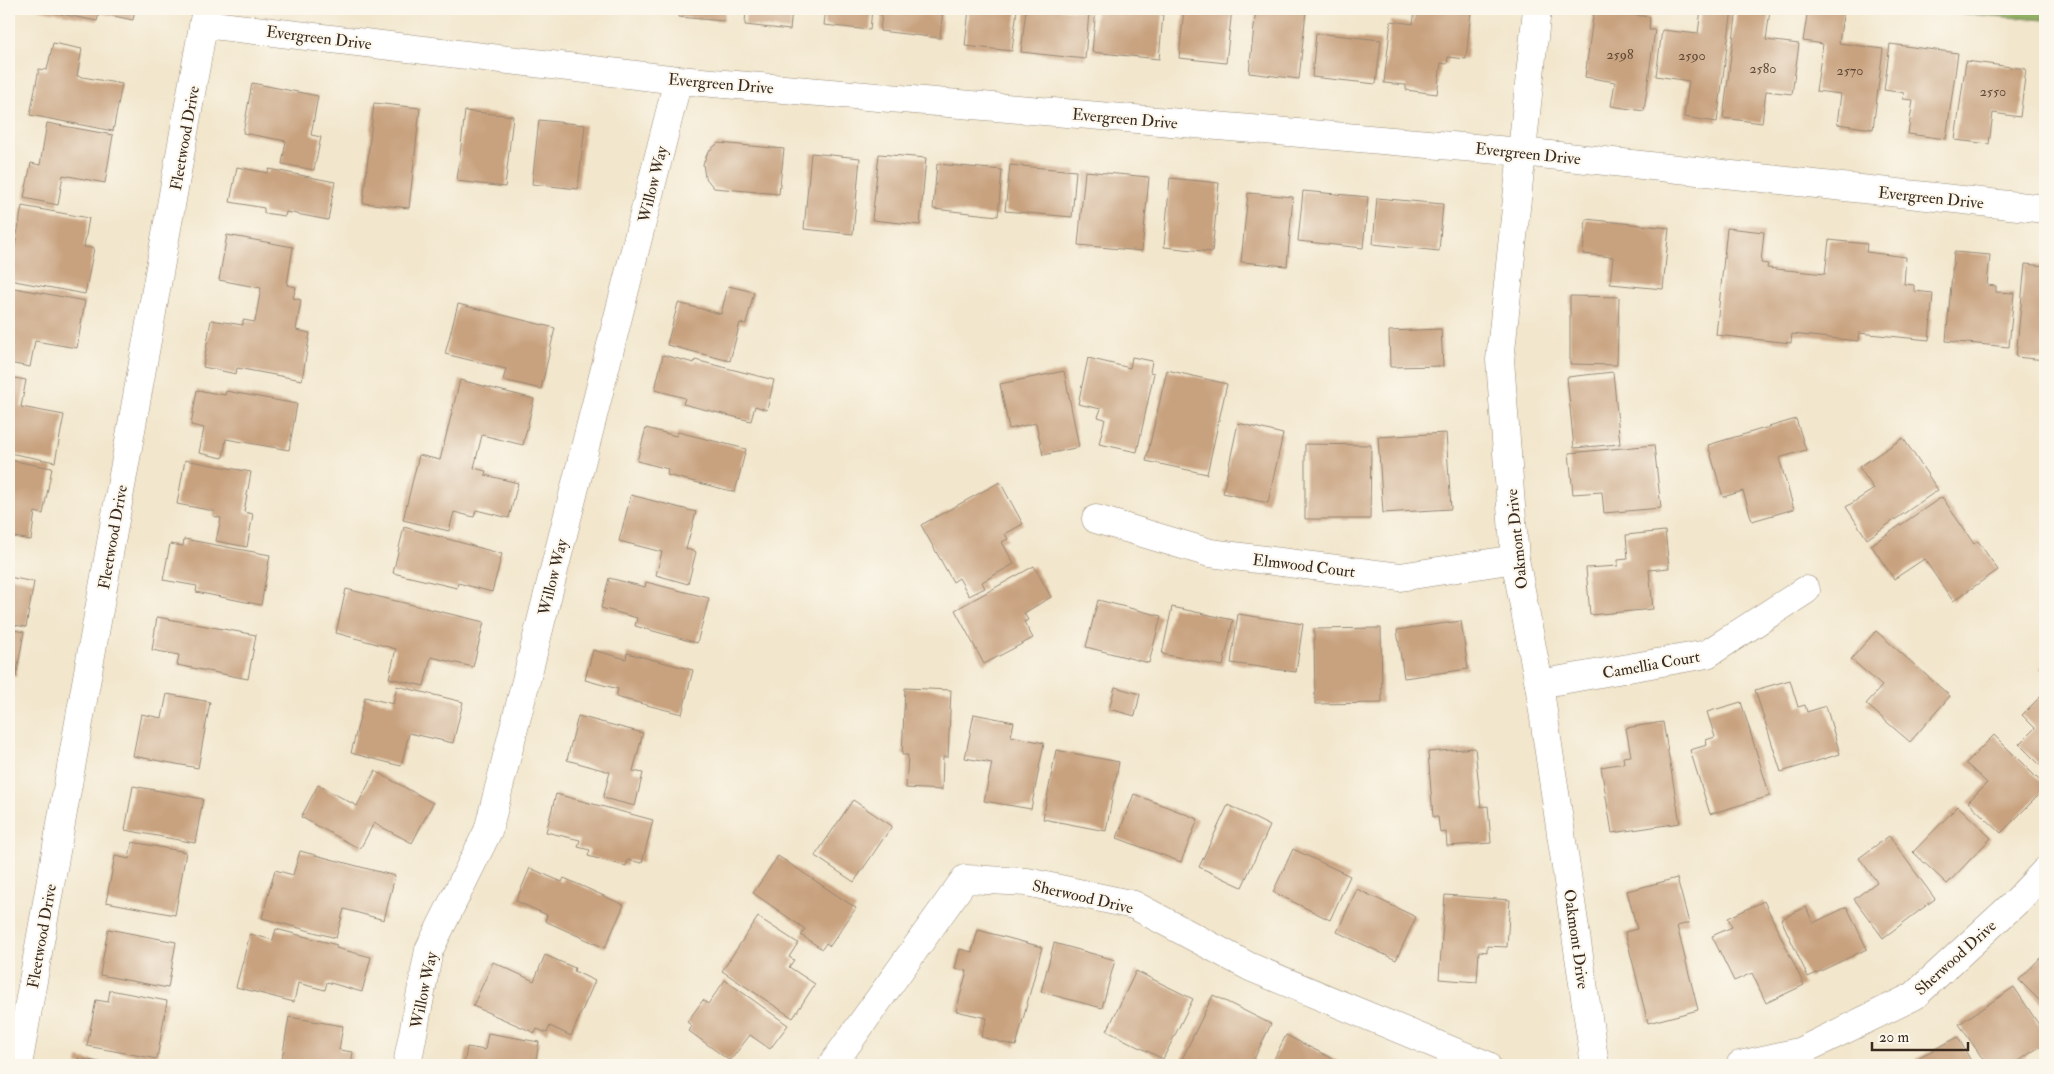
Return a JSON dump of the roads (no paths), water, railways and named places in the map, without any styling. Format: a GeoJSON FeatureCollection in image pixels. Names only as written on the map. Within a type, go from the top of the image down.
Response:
{"type":"FeatureCollection","features":[{"type":"Feature","properties":{"kind":"street","name":"Oakmont Drive"},"geometry":{"type":"LineString","coordinates":[[1537,9],[1500,360],[1515,559],[1539,684],[1596,1065]]}},
{"type":"Feature","properties":{"kind":"street","name":"Evergreen Drive"},"geometry":{"type":"LineString","coordinates":[[205,16],[678,80],[1522,152],[2045,209]]}},
{"type":"Feature","properties":{"kind":"street","name":"Fleetwood Drive"},"geometry":{"type":"LineString","coordinates":[[18,1065],[205,16]]}},
{"type":"Feature","properties":{"kind":"street","name":"Willow Way"},"geometry":{"type":"LineString","coordinates":[[407,1065],[429,950],[488,831],[678,80]]}},
{"type":"Feature","properties":{"kind":"street","name":"Elmwood Court"},"geometry":{"type":"LineString","coordinates":[[1096,519],[1210,553],[1400,577],[1515,559]]}},
{"type":"Feature","properties":{"kind":"street","name":"Camellia Court"},"geometry":{"type":"LineString","coordinates":[[1539,684],[1707,654],[1806,590]]}},
{"type":"Feature","properties":{"kind":"street","name":"Sherwood Drive"},"geometry":{"type":"LineString","coordinates":[[1740,1065],[1799,1052],[1914,996],[2018,900],[2045,871]]}},
{"type":"Feature","properties":{"kind":"street","name":"Sherwood Drive"},"geometry":{"type":"LineString","coordinates":[[832,1065],[965,878],[1026,882],[1134,905],[1250,967],[1486,1065]]}}]}
